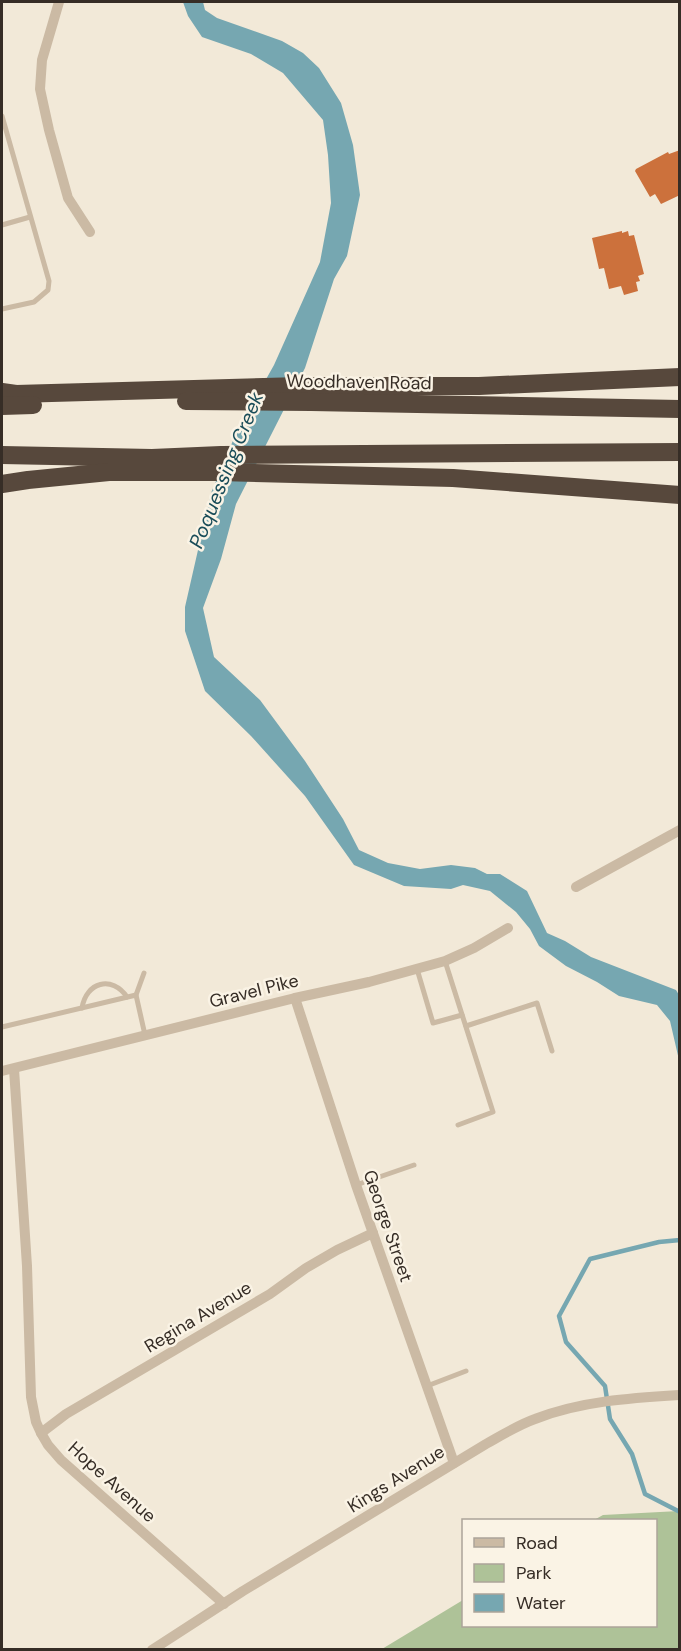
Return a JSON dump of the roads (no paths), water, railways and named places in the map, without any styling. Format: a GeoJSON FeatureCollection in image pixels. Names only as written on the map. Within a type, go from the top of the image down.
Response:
{"type":"FeatureCollection","features":[{"type":"Feature","properties":{"kind":"highway"},"geometry":{"type":"LineString","coordinates":[[2,392],[16,394],[256,388],[298,394],[680,377]]}},
{"type":"Feature","properties":{"kind":"highway","name":"Woodhaven Road"},"geometry":{"type":"LineString","coordinates":[[2,406],[151,401],[242,401],[298,394],[680,409]]}},
{"type":"Feature","properties":{"kind":"highway"},"geometry":{"type":"LineString","coordinates":[[2,398],[151,401]]}},
{"type":"Feature","properties":{"kind":"highway"},"geometry":{"type":"LineString","coordinates":[[2,484],[220,463],[273,455],[680,452]]}},
{"type":"Feature","properties":{"kind":"highway"},"geometry":{"type":"LineString","coordinates":[[578,454],[680,460]]}},
{"type":"Feature","properties":{"kind":"highway"},"geometry":{"type":"LineString","coordinates":[[2,455],[152,458],[220,463],[262,473],[453,478],[680,495]]}},
{"type":"Feature","properties":{"kind":"highway"},"geometry":{"type":"LineString","coordinates":[[2,473],[152,458]]}},
{"type":"Feature","properties":{"kind":"street"},"geometry":{"type":"LineString","coordinates":[[59,2],[42,60],[40,89],[68,198],[90,232]]}},
{"type":"Feature","properties":{"kind":"street"},"geometry":{"type":"LineString","coordinates":[[576,887],[680,830]]}},
{"type":"Feature","properties":{"kind":"street","name":"Gravel Pike"},"geometry":{"type":"LineString","coordinates":[[2,1071],[417,969],[445,961],[474,948],[508,928]]}},
{"type":"Feature","properties":{"kind":"street","name":"George Street"},"geometry":{"type":"LineString","coordinates":[[296,998],[356,1185],[454,1463]]}},
{"type":"Feature","properties":{"kind":"street","name":"Hope Avenue"},"geometry":{"type":"LineString","coordinates":[[14,1068],[27,1266],[31,1397],[36,1422],[48,1445],[61,1460],[224,1604]]}},
{"type":"Feature","properties":{"kind":"street","name":"Regina Avenue"},"geometry":{"type":"LineString","coordinates":[[41,1433],[66,1414],[270,1294],[306,1268],[373,1233]]}},
{"type":"Feature","properties":{"kind":"street","name":"Kings Avenue"},"geometry":{"type":"LineString","coordinates":[[152,1650],[454,1463],[527,1422],[538,1417],[598,1402],[680,1395]]}},
{"type":"Feature","properties":{"kind":"lane"},"geometry":{"type":"LineString","coordinates":[[2,116],[49,281],[48,290],[34,302],[2,309]]}},
{"type":"Feature","properties":{"kind":"lane"},"geometry":{"type":"LineString","coordinates":[[2,225],[30,217]]}},
{"type":"Feature","properties":{"kind":"lane"},"geometry":{"type":"LineString","coordinates":[[445,961],[493,1112],[458,1125]]}},
{"type":"Feature","properties":{"kind":"lane"},"geometry":{"type":"LineString","coordinates":[[417,969],[433,1023],[462,1015]]}},
{"type":"Feature","properties":{"kind":"lane"},"geometry":{"type":"LineString","coordinates":[[144,973],[136,995],[145,1035]]}},
{"type":"Feature","properties":{"kind":"lane"},"geometry":{"type":"LineString","coordinates":[[82,1008],[87,993],[100,984],[116,986],[123,990],[127,997]]}},
{"type":"Feature","properties":{"kind":"lane"},"geometry":{"type":"LineString","coordinates":[[2,1027],[136,995]]}},
{"type":"Feature","properties":{"kind":"lane"},"geometry":{"type":"LineString","coordinates":[[466,1026],[537,1003],[552,1051]]}},
{"type":"Feature","properties":{"kind":"lane"},"geometry":{"type":"LineString","coordinates":[[356,1185],[414,1165]]}},
{"type":"Feature","properties":{"kind":"lane"},"geometry":{"type":"LineString","coordinates":[[427,1386],[466,1371]]}},
{"type":"Feature","properties":{"kind":"water","name":"Poquessing Creek"},"geometry":{"type":"Polygon","coordinates":[[[183,2],[203,2],[205,10],[217,18],[282,41],[303,53],[319,68],[341,103],[353,145],[360,195],[347,256],[334,279],[305,368],[236,504],[221,559],[203,608],[214,657],[260,700],[305,761],[343,819],[359,850],[388,863],[420,869],[451,865],[475,868],[487,874],[500,874],[527,891],[547,933],[591,957],[676,990],[679,995],[679,1060],[670,1021],[657,1005],[619,996],[566,966],[539,946],[530,929],[516,912],[490,891],[463,885],[451,889],[404,886],[354,865],[305,796],[251,736],[205,691],[185,631],[185,607],[211,493],[237,431],[274,365],[320,262],[331,203],[323,120],[283,73],[251,54],[202,37],[188,16],[183,2]]]}},
{"type":"Feature","properties":{"kind":"waterway"},"geometry":{"type":"LineString","coordinates":[[680,1240],[659,1242],[590,1259],[559,1316],[566,1342],[605,1386],[610,1419],[632,1454],[645,1494],[680,1512]]}}]}
